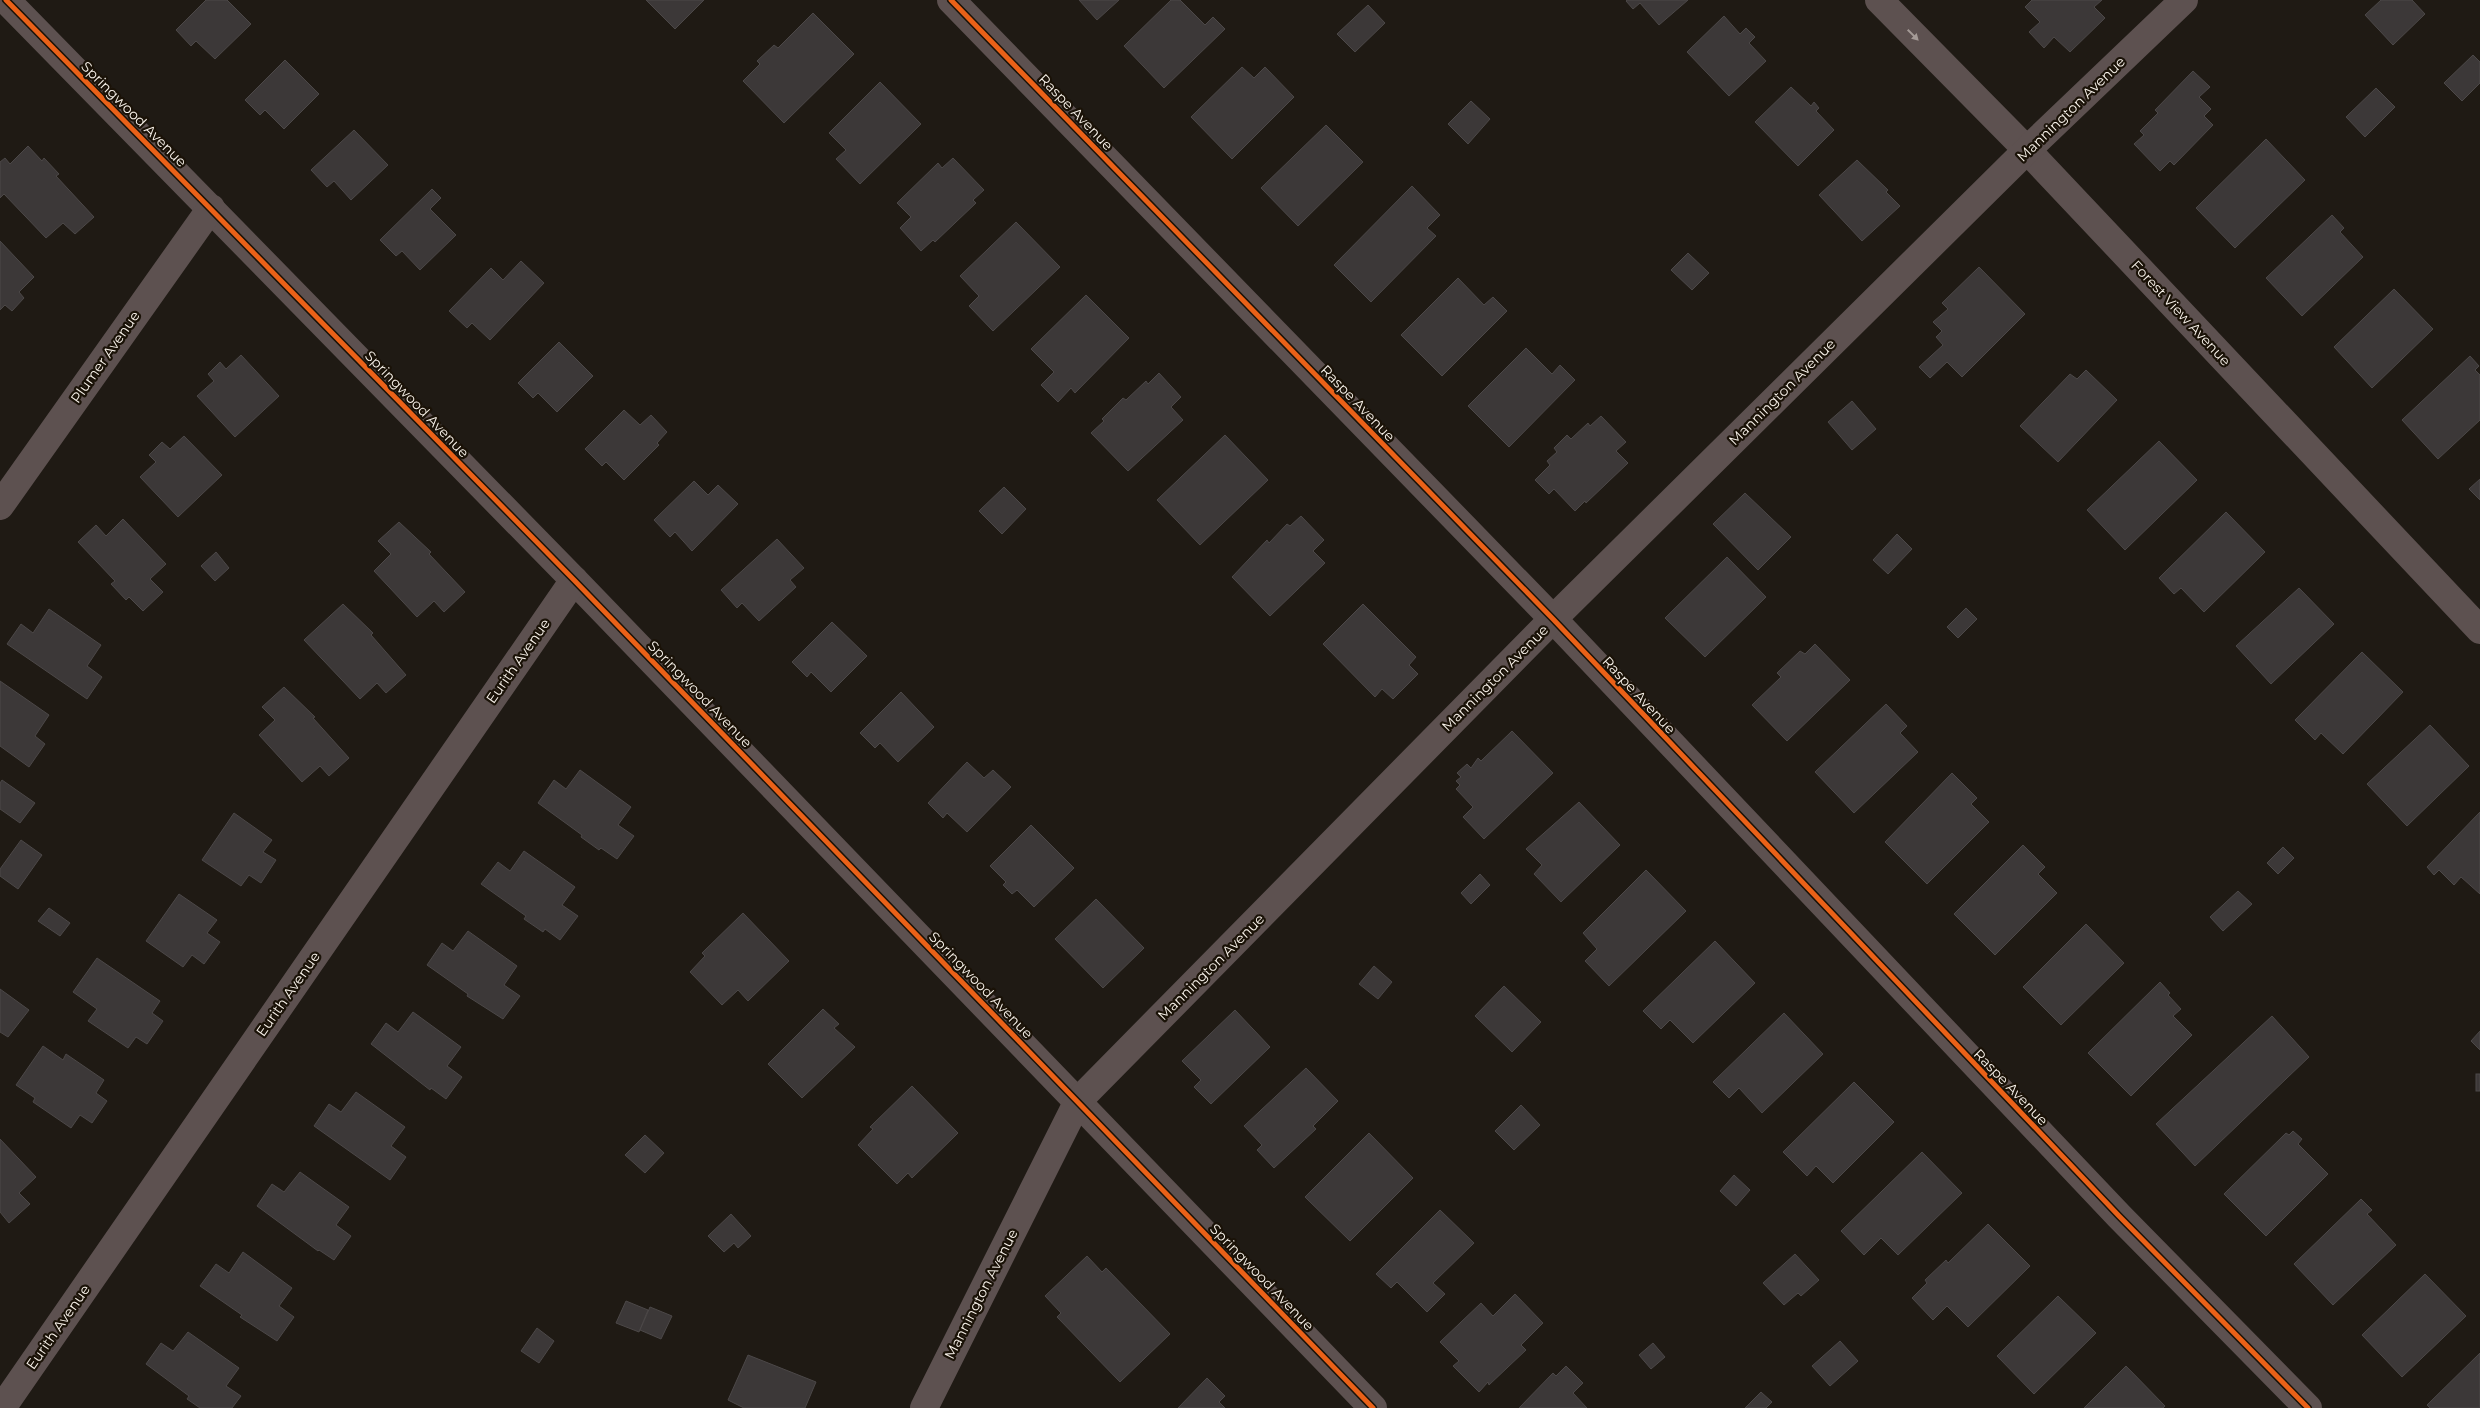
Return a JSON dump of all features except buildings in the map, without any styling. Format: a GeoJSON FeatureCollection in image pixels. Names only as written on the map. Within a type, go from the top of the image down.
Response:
{"type":"FeatureCollection","features":[{"type":"Feature","properties":{"kind":"street","name":"Springwood Avenue"},"geometry":{"type":"LineString","coordinates":[[6,0],[574,580],[1373,1408]]}},
{"type":"Feature","properties":{"kind":"street","name":"Raspe Avenue"},"geometry":{"type":"LineString","coordinates":[[951,0],[1552,619],[2078,1174],[2308,1408]]}},
{"type":"Feature","properties":{"kind":"street","name":"Forest View Avenue"},"geometry":{"type":"LineString","coordinates":[[1879,0],[2027,150],[2480,630]]}},
{"type":"Feature","properties":{"kind":"street","name":"Mannington Avenue"},"geometry":{"type":"LineString","coordinates":[[924,1408],[1078,1101],[1552,619],[2027,150],[2184,0]]}},
{"type":"Feature","properties":{"kind":"street","name":"Plumer Avenue"},"geometry":{"type":"LineString","coordinates":[[0,506],[211,208]]}},
{"type":"Feature","properties":{"kind":"street","name":"Eurith Avenue"},"geometry":{"type":"LineString","coordinates":[[2,1408],[574,580]]}},
{"type":"Feature","properties":{"kind":"cycle path"},"geometry":{"type":"LineString","coordinates":[[6,0],[574,580],[1373,1408]]}},
{"type":"Feature","properties":{"kind":"cycle path"},"geometry":{"type":"LineString","coordinates":[[951,0],[1553,619],[2119,1216],[2308,1408]]}}]}
